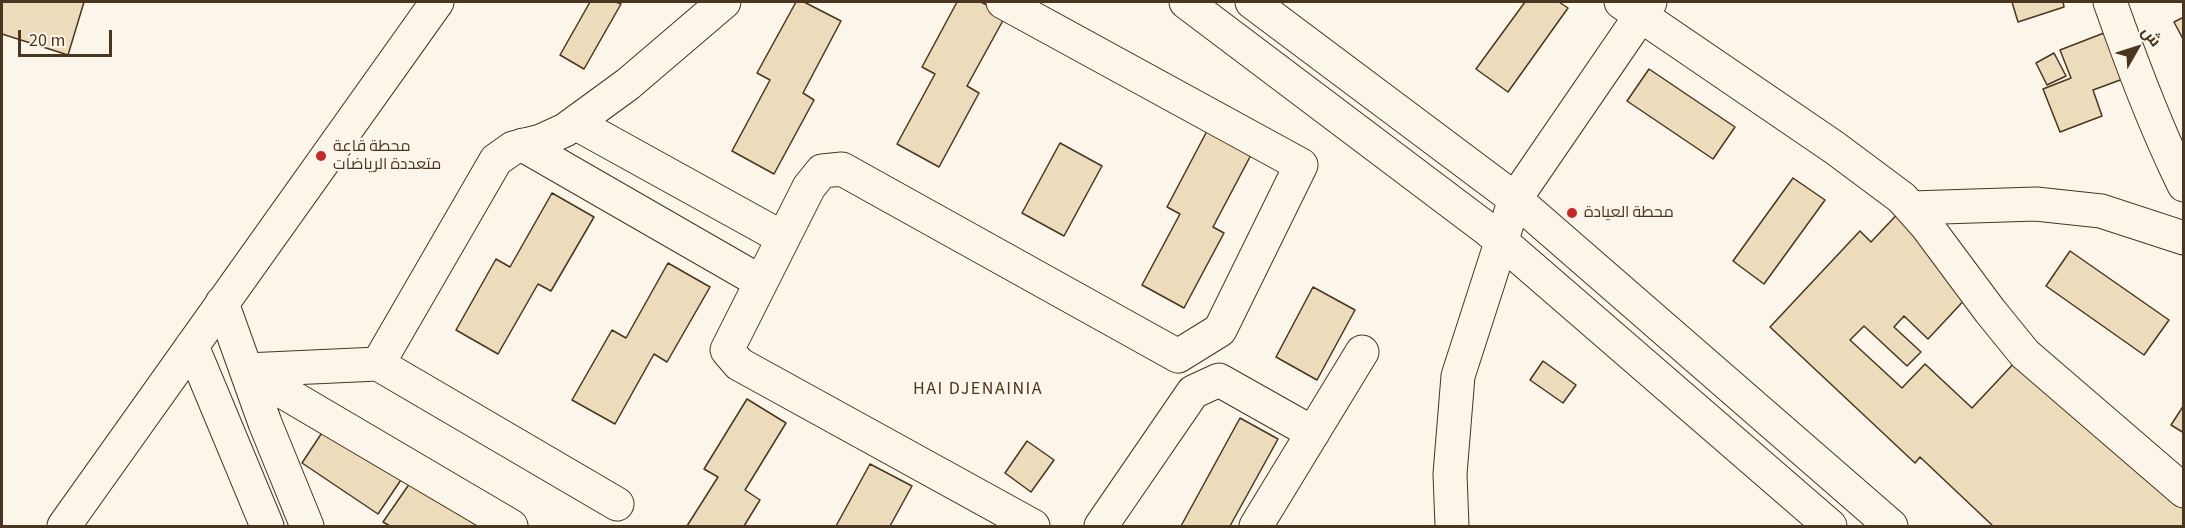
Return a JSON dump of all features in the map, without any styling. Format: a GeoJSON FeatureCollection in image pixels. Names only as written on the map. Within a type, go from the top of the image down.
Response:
{"type":"FeatureCollection","features":[{"type":"Feature","properties":{"kind":"street"},"geometry":{"type":"LineString","coordinates":[[64,526],[437,2]]}},
{"type":"Feature","properties":{"kind":"street"},"geometry":{"type":"LineString","coordinates":[[378,364],[496,160],[513,148],[542,141],[565,130],[628,84],[724,2]]}},
{"type":"Feature","properties":{"kind":"street"},"geometry":{"type":"LineString","coordinates":[[1003,2],[1301,165],[1220,330],[1178,357],[842,169],[822,171],[809,187],[727,350],[739,364],[995,518],[1032,526]]}},
{"type":"Feature","properties":{"kind":"street"},"geometry":{"type":"LineString","coordinates":[[1186,2],[1501,241],[1830,526]]}},
{"type":"Feature","properties":{"kind":"street"},"geometry":{"type":"LineString","coordinates":[[1252,2],[1515,199],[1891,526]]}},
{"type":"Feature","properties":{"kind":"street"},"geometry":{"type":"LineString","coordinates":[[2110,2],[2138,80],[2184,185]]}},
{"type":"Feature","properties":{"kind":"street"},"geometry":{"type":"LineString","coordinates":[[1452,526],[1450,474],[1458,376],[1515,199],[1638,6],[1902,198],[1926,225],[1989,311],[2025,354],[2184,491]]}},
{"type":"Feature","properties":{"kind":"street"},"geometry":{"type":"LineString","coordinates":[[575,123],[783,238]]}},
{"type":"Feature","properties":{"kind":"street"},"geometry":{"type":"LineString","coordinates":[[523,145],[761,282]]}},
{"type":"Feature","properties":{"kind":"street"},"geometry":{"type":"LineString","coordinates":[[1911,208],[2036,204],[2101,211],[2184,238]]}},
{"type":"Feature","properties":{"kind":"street"},"geometry":{"type":"LineString","coordinates":[[222,303],[265,423],[307,526]]}},
{"type":"Feature","properties":{"kind":"street"},"geometry":{"type":"LineString","coordinates":[[192,346],[267,526]]}},
{"type":"Feature","properties":{"kind":"street"},"geometry":{"type":"LineString","coordinates":[[1256,526],[1362,352]]}},
{"type":"Feature","properties":{"kind":"street"},"geometry":{"type":"LineString","coordinates":[[246,370],[378,364],[617,504]]}},
{"type":"Feature","properties":{"kind":"street"},"geometry":{"type":"LineString","coordinates":[[246,370],[511,526]]}},
{"type":"Feature","properties":{"kind":"street"},"geometry":{"type":"LineString","coordinates":[[1101,526],[1193,392],[1220,380],[1313,433]]}},
{"type":"Feature","properties":{"kind":"building"},"geometry":{"type":"Polygon","coordinates":[[[2,2],[84,2],[68,55],[2,34],[2,2]]]}},
{"type":"Feature","properties":{"kind":"building"},"geometry":{"type":"Polygon","coordinates":[[[590,2],[621,4],[584,69],[560,55],[590,2]]]}},
{"type":"Feature","properties":{"kind":"building"},"geometry":{"type":"Polygon","coordinates":[[[796,2],[804,2],[841,21],[803,93],[814,100],[774,174],[732,151],[770,80],[757,73],[796,2]]]}},
{"type":"Feature","properties":{"kind":"building"},"geometry":{"type":"Polygon","coordinates":[[[957,2],[981,2],[1006,15],[967,86],[979,93],[939,167],[897,144],[935,74],[922,67],[957,2]]]}},
{"type":"Feature","properties":{"kind":"building"},"geometry":{"type":"Polygon","coordinates":[[[1525,2],[1559,2],[1568,8],[1508,92],[1476,69],[1525,2]]]}},
{"type":"Feature","properties":{"kind":"building"},"geometry":{"type":"Polygon","coordinates":[[[2012,2],[2063,2],[2064,7],[2018,22],[2012,2]]]}},
{"type":"Feature","properties":{"kind":"building"},"geometry":{"type":"Polygon","coordinates":[[[2184,17],[2184,41],[2174,22],[2184,17]]]}},
{"type":"Feature","properties":{"kind":"building"},"geometry":{"type":"Polygon","coordinates":[[[2104,33],[2123,79],[2093,90],[2102,116],[2060,132],[2043,89],[2071,78],[2060,50],[2104,33]]]}},
{"type":"Feature","properties":{"kind":"building"},"geometry":{"type":"Polygon","coordinates":[[[2054,53],[2066,76],[2047,85],[2036,63],[2054,53]]]}},
{"type":"Feature","properties":{"kind":"building"},"geometry":{"type":"Polygon","coordinates":[[[1649,69],[1735,127],[1713,159],[1627,101],[1649,69]]]}},
{"type":"Feature","properties":{"kind":"building"},"geometry":{"type":"Polygon","coordinates":[[[1207,131],[1251,155],[1213,227],[1224,233],[1184,308],[1142,285],[1180,214],[1167,207],[1207,131]]]}},
{"type":"Feature","properties":{"kind":"building"},"geometry":{"type":"Polygon","coordinates":[[[1060,143],[1102,166],[1064,236],[1022,213],[1060,143]]]}},
{"type":"Feature","properties":{"kind":"building"},"geometry":{"type":"Polygon","coordinates":[[[1793,178],[1825,200],[1764,284],[1733,261],[1793,178]]]}},
{"type":"Feature","properties":{"kind":"building"},"geometry":{"type":"Polygon","coordinates":[[[552,193],[594,217],[551,291],[538,284],[498,354],[456,330],[496,259],[510,267],[552,193]]]}},
{"type":"Feature","properties":{"kind":"building"},"geometry":{"type":"Polygon","coordinates":[[[1906,205],[1970,294],[1928,339],[1904,316],[1894,327],[1921,352],[1907,366],[1864,326],[1850,340],[1902,388],[1925,364],[1972,408],[2033,343],[2184,484],[2184,526],[1993,526],[1920,457],[1915,463],[1770,327],[1860,231],[1871,242],[1906,205]]]}},
{"type":"Feature","properties":{"kind":"building"},"geometry":{"type":"Polygon","coordinates":[[[2070,251],[2169,320],[2144,355],[2046,286],[2070,251]]]}},
{"type":"Feature","properties":{"kind":"building"},"geometry":{"type":"Polygon","coordinates":[[[668,263],[710,287],[667,362],[654,354],[615,424],[572,400],[612,330],[626,338],[668,263]]]}},
{"type":"Feature","properties":{"kind":"building"},"geometry":{"type":"Polygon","coordinates":[[[1313,287],[1355,310],[1317,380],[1276,357],[1313,287]]]}},
{"type":"Feature","properties":{"kind":"building"},"geometry":{"type":"Polygon","coordinates":[[[1543,361],[1576,385],[1563,403],[1530,380],[1543,361]]]}},
{"type":"Feature","properties":{"kind":"building"},"geometry":{"type":"Polygon","coordinates":[[[747,399],[786,423],[745,490],[760,500],[744,526],[687,526],[718,477],[704,469],[747,399]]]}},
{"type":"Feature","properties":{"kind":"building"},"geometry":{"type":"Polygon","coordinates":[[[2184,405],[2184,433],[2171,425],[2184,405]]]}},
{"type":"Feature","properties":{"kind":"building"},"geometry":{"type":"Polygon","coordinates":[[[1240,418],[1278,439],[1230,526],[1181,526],[1240,418]]]}},
{"type":"Feature","properties":{"kind":"building"},"geometry":{"type":"Polygon","coordinates":[[[331,419],[407,471],[378,514],[302,463],[331,419]]]}},
{"type":"Feature","properties":{"kind":"building"},"geometry":{"type":"Polygon","coordinates":[[[1027,441],[1054,460],[1031,492],[1005,473],[1027,441]]]}},
{"type":"Feature","properties":{"kind":"building"},"geometry":{"type":"Polygon","coordinates":[[[870,464],[912,486],[890,526],[836,526],[870,464]]]}},
{"type":"Feature","properties":{"kind":"building"},"geometry":{"type":"Polygon","coordinates":[[[446,482],[510,526],[390,526],[383,522],[410,483],[434,500],[446,482]]]}},
{"type":"Feature","properties":{"kind":"place","name":"محطة قاعة متعددة الرياضات"},"geometry":{"type":"Point","coordinates":[321,156]}},
{"type":"Feature","properties":{"kind":"place","name":"محطة العيادة"},"geometry":{"type":"Point","coordinates":[1572,213]}},
{"type":"Feature","properties":{"kind":"district","name":"HAI DJENAINIA"},"geometry":{"type":"Point","coordinates":[978,390]}}]}
